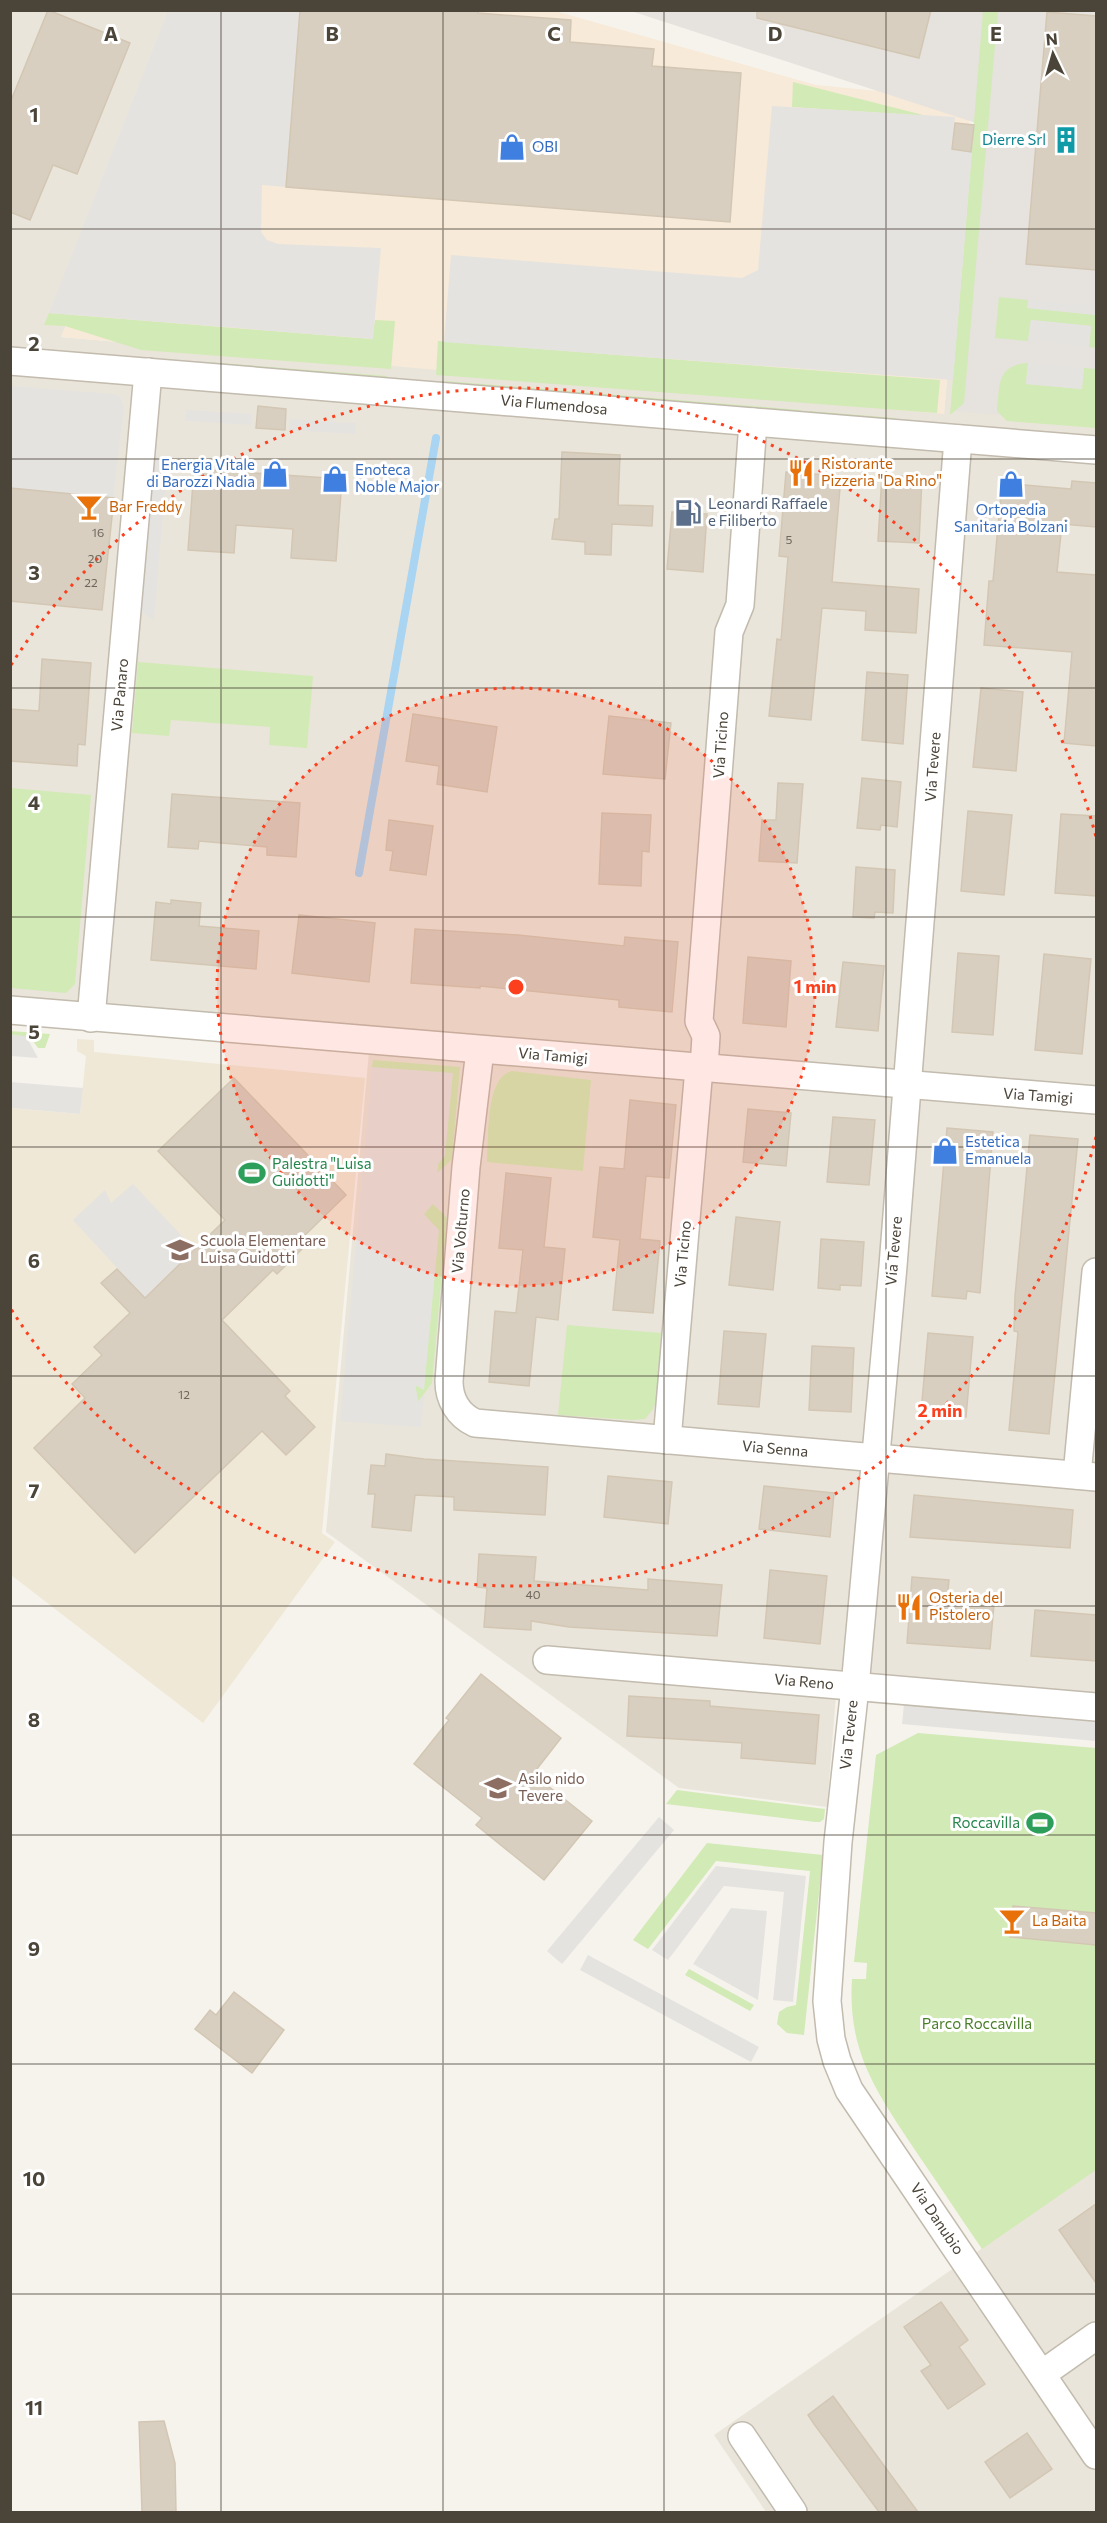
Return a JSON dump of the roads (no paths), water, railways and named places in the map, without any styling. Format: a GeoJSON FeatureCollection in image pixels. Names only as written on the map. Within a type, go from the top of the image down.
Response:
{"type":"FeatureCollection","features":[{"type":"Feature","properties":{"kind":"street","name":"Via Flumendosa"},"geometry":{"type":"LineString","coordinates":[[10,361],[1096,450]]}},
{"type":"Feature","properties":{"kind":"street","name":"Via Panaro"},"geometry":{"type":"LineString","coordinates":[[91,1018],[148,372]]}},
{"type":"Feature","properties":{"kind":"street","name":"Via Ticino"},"geometry":{"type":"LineString","coordinates":[[667,1440],[706,1036],[699,1021],[730,626],[740,605],[753,422]]}},
{"type":"Feature","properties":{"kind":"street","name":"Via Tevere"},"geometry":{"type":"LineString","coordinates":[[837,2061],[831,2039],[827,2001],[838,1842],[855,1687],[908,1086],[958,440]]}},
{"type":"Feature","properties":{"kind":"street","name":"Via Tamigi"},"geometry":{"type":"LineString","coordinates":[[10,1010],[1096,1100]]}},
{"type":"Feature","properties":{"kind":"street","name":"Via Volturno"},"geometry":{"type":"LineString","coordinates":[[458,1410],[449,1390],[449,1381],[466,1167],[480,1050]]}},
{"type":"Feature","properties":{"kind":"street"},"geometry":{"type":"LineString","coordinates":[[1087,1476],[1096,1272]]}},
{"type":"Feature","properties":{"kind":"street","name":"Via Senna"},"geometry":{"type":"LineString","coordinates":[[458,1410],[475,1423],[1087,1476]]}},
{"type":"Feature","properties":{"kind":"street","name":"Via Reno"},"geometry":{"type":"LineString","coordinates":[[548,1660],[1096,1707]]}},
{"type":"Feature","properties":{"kind":"street","name":"Via Danubio"},"geometry":{"type":"LineString","coordinates":[[837,2061],[849,2090],[1096,2455]]}},
{"type":"Feature","properties":{"kind":"street"},"geometry":{"type":"LineString","coordinates":[[1042,2374],[1096,2336]]}},
{"type":"Feature","properties":{"kind":"street"},"geometry":{"type":"LineString","coordinates":[[742,2436],[793,2512]]}},
{"type":"Feature","properties":{"kind":"waterway"},"geometry":{"type":"LineString","coordinates":[[359,873],[436,438]]}},
{"type":"Feature","properties":{"kind":"place","name":"Dierre Srl"},"geometry":{"type":"Point","coordinates":[1066,140]}},
{"type":"Feature","properties":{"kind":"place","name":"OBI"},"geometry":{"type":"Point","coordinates":[512,147]}},
{"type":"Feature","properties":{"kind":"place","name":"Ristorante Pizzeria \"Da Rino\""},"geometry":{"type":"Point","coordinates":[801,473]}},
{"type":"Feature","properties":{"kind":"place","name":"Energia Vitale di Barozzi Nadia"},"geometry":{"type":"Point","coordinates":[275,474]}},
{"type":"Feature","properties":{"kind":"place","name":"Enoteca Noble Major"},"geometry":{"type":"Point","coordinates":[335,479]}},
{"type":"Feature","properties":{"kind":"place","name":"Ortopedia Sanitaria Bolzani"},"geometry":{"type":"Point","coordinates":[1011,484]}},
{"type":"Feature","properties":{"kind":"place","name":"Bar Freddy"},"geometry":{"type":"Point","coordinates":[89,507]}},
{"type":"Feature","properties":{"kind":"place","name":"Leonardi Raffaele e Filiberto"},"geometry":{"type":"Point","coordinates":[688,513]}},
{"type":"Feature","properties":{"kind":"place","name":"Estetica Emanuela"},"geometry":{"type":"Point","coordinates":[945,1151]}},
{"type":"Feature","properties":{"kind":"place","name":"Palestra \"Luisa Guidotti\""},"geometry":{"type":"Point","coordinates":[252,1173]}},
{"type":"Feature","properties":{"kind":"place","name":"Scuola Elementare Luisa Guidotti"},"geometry":{"type":"Point","coordinates":[180,1250]}},
{"type":"Feature","properties":{"kind":"place","name":"Osteria del Pistolero"},"geometry":{"type":"Point","coordinates":[909,1607]}},
{"type":"Feature","properties":{"kind":"place","name":"Asilo nido Tevere"},"geometry":{"type":"Point","coordinates":[498,1788]}},
{"type":"Feature","properties":{"kind":"place","name":"Roccavilla"},"geometry":{"type":"Point","coordinates":[1040,1823]}},
{"type":"Feature","properties":{"kind":"place","name":"La Baita"},"geometry":{"type":"Point","coordinates":[1012,1921]}},
{"type":"Feature","properties":{"kind":"park label","name":"Parco Roccavilla"},"geometry":{"type":"Point","coordinates":[977,2024]}}]}
